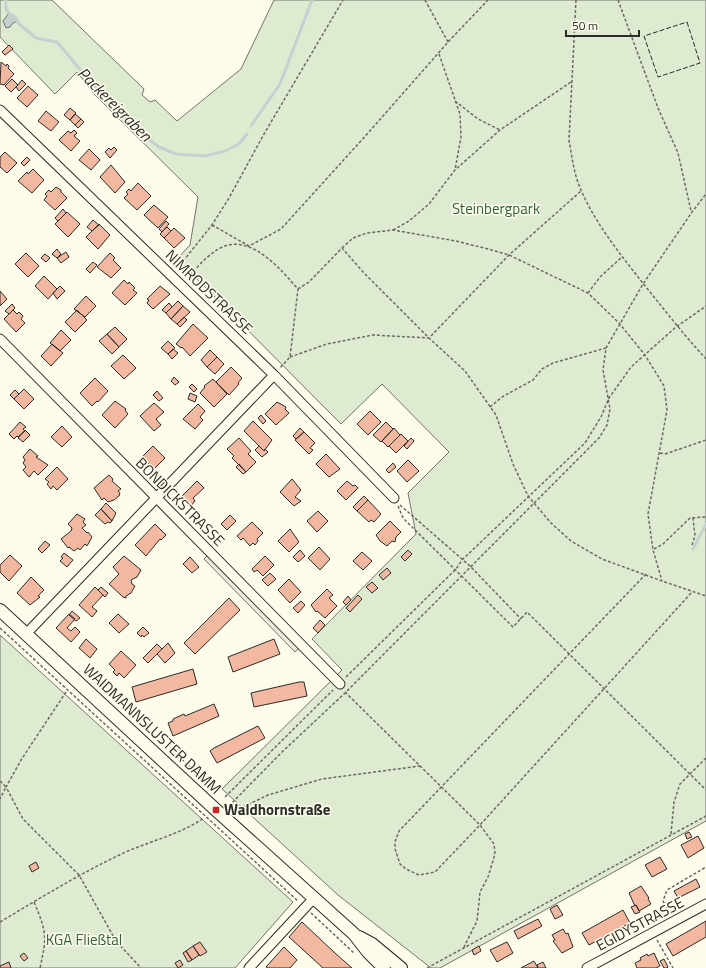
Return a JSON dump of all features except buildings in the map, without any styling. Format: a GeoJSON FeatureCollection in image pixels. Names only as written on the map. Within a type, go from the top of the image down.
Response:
{"type":"FeatureCollection","features":[{"type":"Feature","properties":{"kind":"main road","name":"WAIDMANNSLUSTER DAMM"},"geometry":{"type":"LineString","coordinates":[[0,610],[354,934],[368,952],[384,968]]}},
{"type":"Feature","properties":{"kind":"main road","name":"WAIDMANNSLUSTER DAMM"},"geometry":{"type":"LineString","coordinates":[[354,934],[372,944],[401,968]]}},
{"type":"Feature","properties":{"kind":"street","name":"NIMRODSTRASSE"},"geometry":{"type":"LineString","coordinates":[[0,110],[274,375],[394,498]]}},
{"type":"Feature","properties":{"kind":"street","name":"BONDICKSTRASSE"},"geometry":{"type":"LineString","coordinates":[[0,339],[340,684]]}},
{"type":"Feature","properties":{"kind":"street"},"geometry":{"type":"LineString","coordinates":[[26,634],[274,375]]}},
{"type":"Feature","properties":{"kind":"street"},"geometry":{"type":"LineString","coordinates":[[249,968],[314,898]]}},
{"type":"Feature","properties":{"kind":"street","name":"EGIDYSTRASSE"},"geometry":{"type":"LineString","coordinates":[[587,968],[706,904]]}},
{"type":"Feature","properties":{"kind":"path"},"geometry":{"type":"LineString","coordinates":[[180,265],[212,225],[229,198],[298,75],[343,0]]}},
{"type":"Feature","properties":{"kind":"path"},"geometry":{"type":"LineString","coordinates":[[425,0],[448,42]]}},
{"type":"Feature","properties":{"kind":"path"},"geometry":{"type":"LineString","coordinates":[[190,275],[208,256],[228,245],[249,246],[281,229],[448,42],[488,0]]}},
{"type":"Feature","properties":{"kind":"path"},"geometry":{"type":"LineString","coordinates":[[576,0],[569,140],[573,162],[581,190],[601,225],[622,257],[676,327],[706,359]]}},
{"type":"Feature","properties":{"kind":"path"},"geometry":{"type":"LineString","coordinates":[[618,0],[658,108],[678,152],[692,212]]}},
{"type":"Feature","properties":{"kind":"path"},"geometry":{"type":"LineString","coordinates":[[439,53],[460,114],[461,137],[455,170]]}},
{"type":"Feature","properties":{"kind":"path"},"geometry":{"type":"LineString","coordinates":[[393,230],[409,221],[429,204],[455,170],[500,130],[571,82]]}},
{"type":"Feature","properties":{"kind":"path"},"geometry":{"type":"LineString","coordinates":[[455,101],[478,119],[500,130]]}},
{"type":"Feature","properties":{"kind":"path"},"geometry":{"type":"LineString","coordinates":[[274,375],[290,357],[327,344],[373,335],[429,338],[508,255],[581,190]]}},
{"type":"Feature","properties":{"kind":"path"},"geometry":{"type":"LineString","coordinates":[[232,803],[282,752],[346,693],[462,576],[470,566],[599,438],[607,425],[610,409],[609,398],[605,389],[603,370],[606,348],[619,323],[643,284],[706,194]]}},
{"type":"Feature","properties":{"kind":"path"},"geometry":{"type":"LineString","coordinates":[[212,225],[249,246],[280,267],[298,289],[290,357]]}},
{"type":"Feature","properties":{"kind":"path"},"geometry":{"type":"LineString","coordinates":[[298,289],[308,282],[353,238],[393,230],[456,241],[508,255],[588,292],[619,323],[645,355],[664,386],[667,410],[648,514],[653,550],[662,581]]}},
{"type":"Feature","properties":{"kind":"path"},"geometry":{"type":"LineString","coordinates":[[342,248],[365,274],[429,338],[465,371],[496,415],[513,464],[528,496],[551,523],[570,542],[602,559],[706,596]]}},
{"type":"Feature","properties":{"kind":"path"},"geometry":{"type":"LineString","coordinates":[[588,292],[600,277],[622,257]]}},
{"type":"Feature","properties":{"kind":"path"},"geometry":{"type":"LineString","coordinates":[[456,569],[462,560],[585,443],[602,417],[609,398],[631,368],[676,327],[706,306]]}},
{"type":"Feature","properties":{"kind":"path"},"geometry":{"type":"LineString","coordinates":[[490,406],[502,397],[533,380],[542,369],[553,363],[606,348]]}},
{"type":"Feature","properties":{"kind":"path"},"geometry":{"type":"LineString","coordinates":[[660,453],[665,454],[706,440]]}},
{"type":"Feature","properties":{"kind":"path"},"geometry":{"type":"LineString","coordinates":[[394,498],[408,514],[470,566],[521,619]]}},
{"type":"Feature","properties":{"kind":"path"},"geometry":{"type":"LineString","coordinates":[[394,498],[403,518],[513,627],[527,612],[689,775],[706,790]]}},
{"type":"Feature","properties":{"kind":"path"},"geometry":{"type":"LineString","coordinates":[[653,550],[663,544],[690,518],[706,517]]}},
{"type":"Feature","properties":{"kind":"path"},"geometry":{"type":"LineString","coordinates":[[692,544],[695,536],[693,518]]}},
{"type":"Feature","properties":{"kind":"path"},"geometry":{"type":"LineString","coordinates":[[646,574],[399,831],[395,842],[395,849],[400,864],[406,870],[419,875],[435,872],[480,825],[692,592]]}},
{"type":"Feature","properties":{"kind":"path"},"geometry":{"type":"LineString","coordinates":[[0,628],[354,953]]}},
{"type":"Feature","properties":{"kind":"path"},"geometry":{"type":"LineString","coordinates":[[340,684],[346,693],[480,825],[494,844],[495,854],[488,877],[480,892],[477,921],[463,949]]}},
{"type":"Feature","properties":{"kind":"path"},"geometry":{"type":"LineString","coordinates":[[0,799],[21,760],[66,692]]}},
{"type":"Feature","properties":{"kind":"path"},"geometry":{"type":"LineString","coordinates":[[671,835],[674,802],[680,784],[706,758]]}},
{"type":"Feature","properties":{"kind":"path"},"geometry":{"type":"LineString","coordinates":[[239,809],[268,795],[322,779],[420,766]]}},
{"type":"Feature","properties":{"kind":"path"},"geometry":{"type":"LineString","coordinates":[[0,781],[6,787],[23,819],[78,875],[116,941],[141,968]]}},
{"type":"Feature","properties":{"kind":"path"},"geometry":{"type":"LineString","coordinates":[[427,968],[706,816]]}},
{"type":"Feature","properties":{"kind":"path"},"geometry":{"type":"LineString","coordinates":[[0,922],[78,875],[135,849],[185,830],[204,818]]}},
{"type":"Feature","properties":{"kind":"path"},"geometry":{"type":"LineString","coordinates":[[674,921],[662,901],[667,890],[706,867]]}},
{"type":"Feature","properties":{"kind":"path"},"geometry":{"type":"LineString","coordinates":[[34,902],[45,927],[46,942],[40,968]]}},
{"type":"Feature","properties":{"kind":"path"},"geometry":{"type":"LineString","coordinates":[[653,932],[673,968]]}},
{"type":"Feature","properties":{"kind":"green space","name":"Steinbergpark"},"geometry":{"type":"Polygon","coordinates":[[[0,0],[52,0],[144,89],[142,95],[150,102],[155,100],[177,121],[241,69],[274,0],[706,0],[706,821],[440,968],[431,968],[338,895],[222,789],[342,670],[312,639],[416,534],[408,493],[449,452],[382,384],[341,424],[177,259],[190,245],[198,197],[95,95],[77,72],[55,94],[0,37],[0,0]]]}},
{"type":"Feature","properties":{"kind":"green space","name":"KGA Fließtal"},"geometry":{"type":"Polygon","coordinates":[[[0,635],[293,902],[235,968],[0,968],[0,635]]]}},
{"type":"Feature","properties":{"kind":"shaded area"},"geometry":{"type":"Polygon","coordinates":[[[9,13],[18,21],[6,28],[3,21],[9,13]]]}},
{"type":"Feature","properties":{"kind":"shaded area"},"geometry":{"type":"Polygon","coordinates":[[[209,554],[300,647],[295,652],[204,559],[209,554]]]}},
{"type":"Feature","properties":{"kind":"waterway","name":"Packereigraben"},"geometry":{"type":"LineString","coordinates":[[6,0],[6,9],[15,17],[19,24],[36,38],[57,42],[100,93],[142,134],[159,147],[176,154],[205,156],[225,151],[239,144],[247,134]]}},
{"type":"Feature","properties":{"kind":"waterway","name":"Packereigraben"},"geometry":{"type":"LineString","coordinates":[[251,126],[280,84],[312,0]]}},
{"type":"Feature","properties":{"kind":"waterway"},"geometry":{"type":"LineString","coordinates":[[693,549],[706,524]]}},
{"type":"Feature","properties":{"kind":"fence"},"geometry":{"type":"LineString","coordinates":[[687,22],[700,63],[658,77],[644,36],[687,22]]}},
{"type":"Feature","properties":{"kind":"place","name":"Waldhornstraße"},"geometry":{"type":"Point","coordinates":[216,810]}}]}
